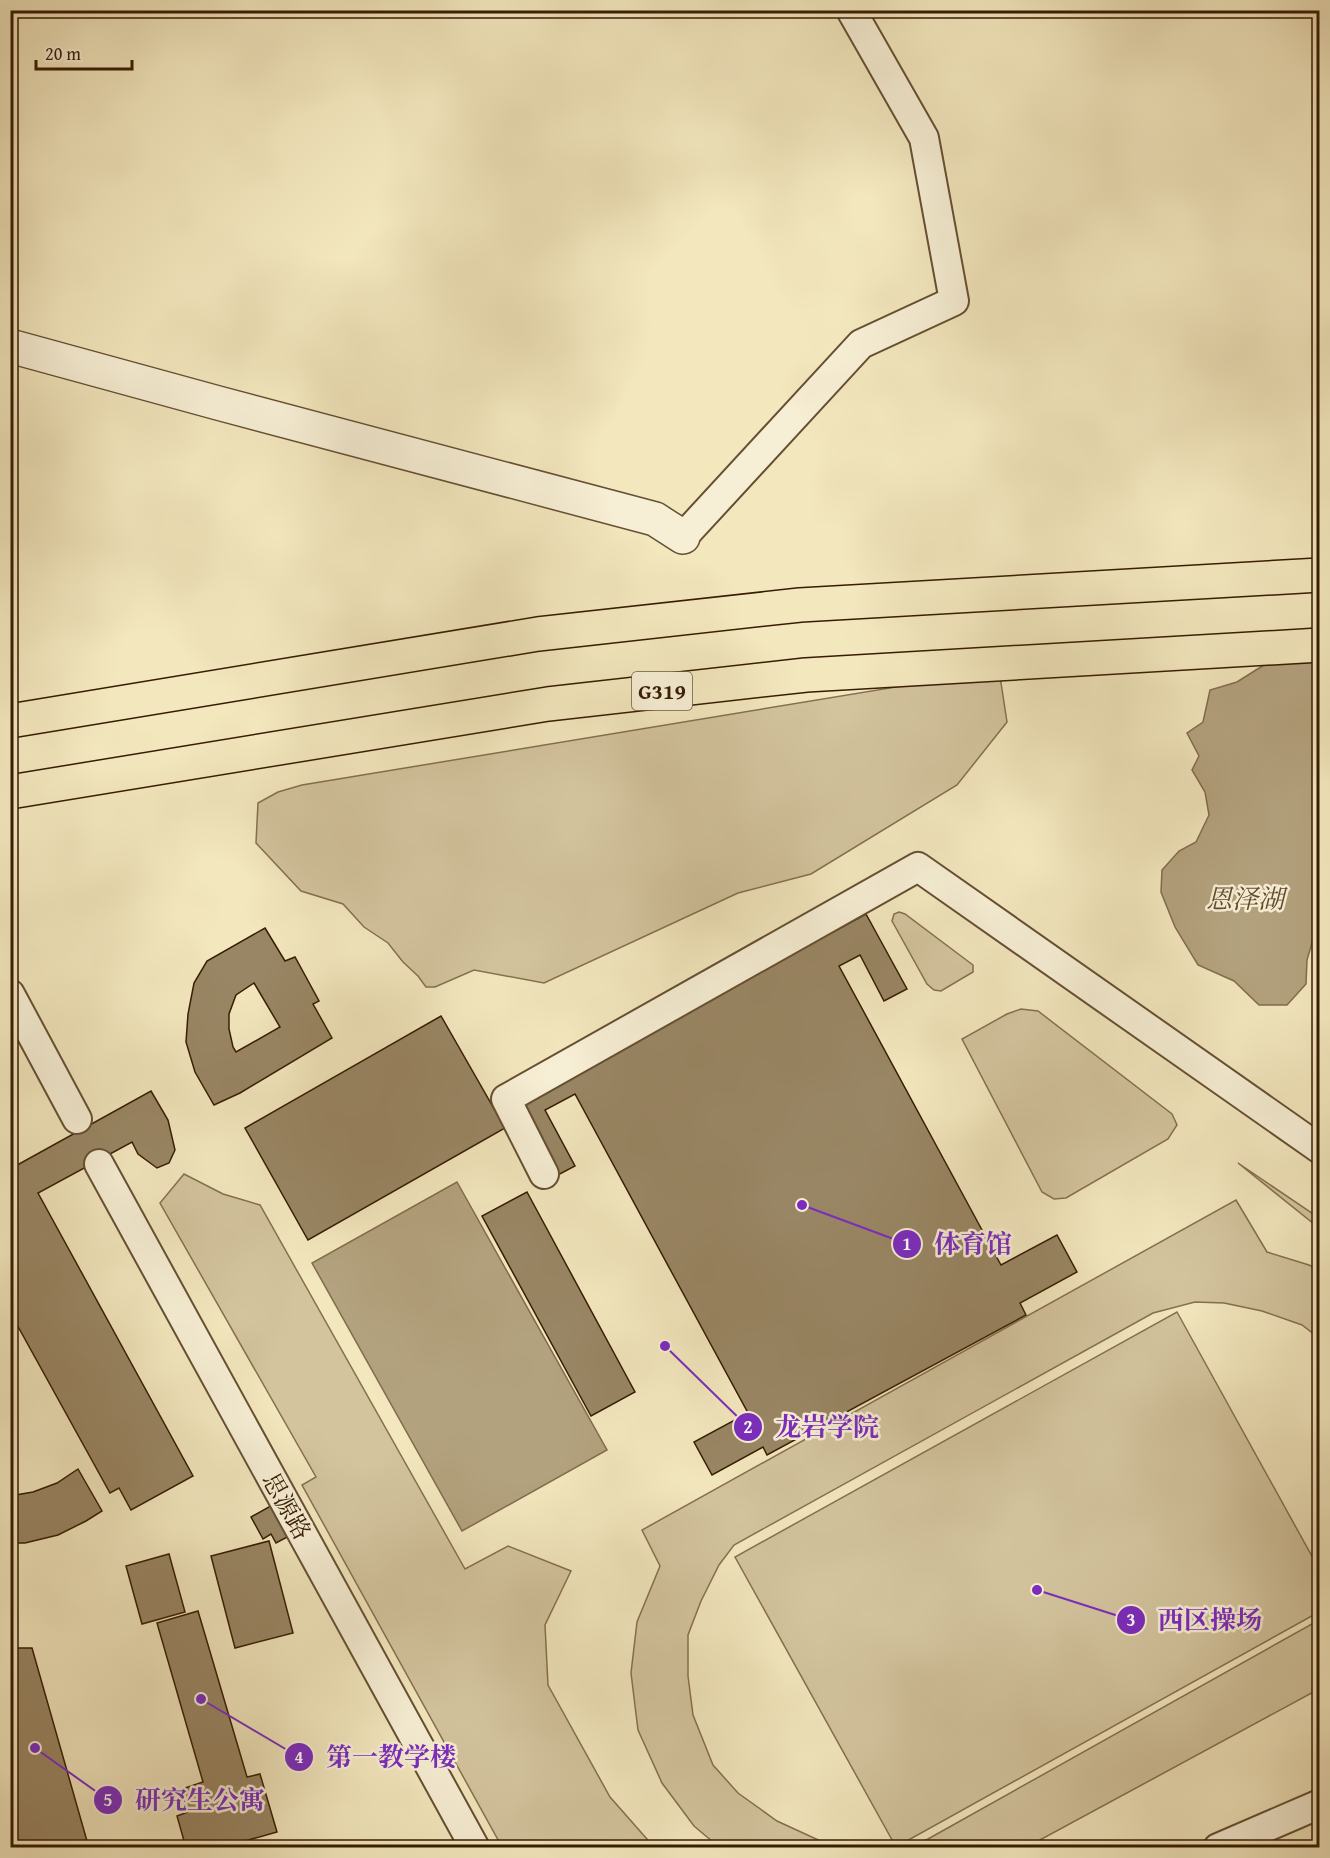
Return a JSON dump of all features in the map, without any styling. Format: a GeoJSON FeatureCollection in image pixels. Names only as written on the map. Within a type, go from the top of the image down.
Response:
{"type":"FeatureCollection","features":[{"type":"Feature","properties":{"kind":"highway"},"geometry":{"type":"LineString","coordinates":[[10,721],[538,634],[811,604],[1320,575]]}},
{"type":"Feature","properties":{"kind":"highway","name":"G319"},"geometry":{"type":"LineString","coordinates":[[10,792],[548,704],[724,684],[806,675],[1320,645]]}},
{"type":"Feature","properties":{"kind":"street"},"geometry":{"type":"LineString","coordinates":[[10,346],[655,519],[683,537],[861,344],[954,301],[924,138],[851,10]]}},
{"type":"Feature","properties":{"kind":"street"},"geometry":{"type":"LineString","coordinates":[[544,1174],[506,1099],[918,867],[1320,1149]]}},
{"type":"Feature","properties":{"kind":"street"},"geometry":{"type":"LineString","coordinates":[[10,994],[77,1119]]}},
{"type":"Feature","properties":{"kind":"street","name":"思源路"},"geometry":{"type":"LineString","coordinates":[[99,1164],[475,1848]]}},
{"type":"Feature","properties":{"kind":"street"},"geometry":{"type":"LineString","coordinates":[[1218,1848],[1320,1804]]}},
{"type":"Feature","properties":{"kind":"shaded area"},"geometry":{"type":"Polygon","coordinates":[[[999,670],[1007,722],[957,785],[811,874],[738,893],[544,983],[474,970],[435,987],[426,987],[388,943],[364,927],[343,904],[301,891],[256,843],[258,803],[278,792],[302,785],[999,670]]]}},
{"type":"Feature","properties":{"kind":"shaded area"},"geometry":{"type":"Polygon","coordinates":[[[899,912],[905,914],[973,965],[973,972],[941,991],[934,990],[927,984],[892,921],[894,914],[899,912]]]}},
{"type":"Feature","properties":{"kind":"shaded area"},"geometry":{"type":"Polygon","coordinates":[[[1021,1009],[1038,1011],[1172,1114],[1177,1125],[1168,1139],[1066,1198],[1054,1199],[1042,1192],[962,1039],[1007,1014],[1021,1009]]]}},
{"type":"Feature","properties":{"kind":"shaded area"},"geometry":{"type":"Polygon","coordinates":[[[1238,1163],[1319,1218],[1319,1228],[1238,1163]]]}},
{"type":"Feature","properties":{"kind":"shaded area"},"geometry":{"type":"Polygon","coordinates":[[[184,1174],[223,1194],[260,1205],[465,1569],[508,1546],[571,1571],[545,1625],[548,1685],[610,1797],[654,1847],[502,1847],[302,1485],[316,1477],[160,1203],[184,1174]]]}},
{"type":"Feature","properties":{"kind":"shaded area"},"geometry":{"type":"Polygon","coordinates":[[[1236,1200],[1267,1252],[1319,1270],[1319,1338],[1302,1325],[1262,1311],[1224,1303],[1195,1302],[1153,1313],[734,1545],[719,1565],[701,1601],[688,1635],[688,1676],[693,1715],[713,1765],[738,1793],[777,1821],[827,1844],[842,1847],[719,1847],[694,1826],[662,1783],[638,1730],[631,1673],[637,1622],[660,1566],[642,1530],[1236,1200]]]}},
{"type":"Feature","properties":{"kind":"shaded area"},"geometry":{"type":"Polygon","coordinates":[[[1177,1312],[1319,1569],[1319,1612],[896,1847],[735,1557],[1177,1312]]]}},
{"type":"Feature","properties":{"kind":"shaded area"},"geometry":{"type":"Polygon","coordinates":[[[1319,1620],[1319,1689],[1027,1847],[908,1847],[928,1839],[1319,1620]]]}},
{"type":"Feature","properties":{"kind":"water","name":"恩泽湖"},"geometry":{"type":"Polygon","coordinates":[[[1319,661],[1320,934],[1314,936],[1307,960],[1306,984],[1287,1005],[1259,1005],[1234,981],[1198,965],[1175,927],[1161,892],[1162,870],[1179,851],[1196,842],[1209,815],[1205,792],[1192,770],[1199,756],[1187,733],[1203,722],[1210,690],[1237,682],[1267,663],[1319,661]]]}},
{"type":"Feature","properties":{"kind":"water"},"geometry":{"type":"Polygon","coordinates":[[[457,1182],[607,1450],[462,1531],[312,1263],[457,1182]]]}},
{"type":"Feature","properties":{"kind":"building"},"geometry":{"type":"Polygon","coordinates":[[[866,914],[907,989],[884,1001],[860,955],[839,966],[1001,1265],[1057,1235],[1077,1272],[1020,1303],[1026,1315],[767,1455],[763,1447],[712,1475],[694,1442],[748,1413],[575,1094],[545,1110],[575,1166],[556,1176],[517,1103],[866,914]]]}},
{"type":"Feature","properties":{"kind":"building"},"geometry":{"type":"Polygon","coordinates":[[[265,928],[285,961],[295,957],[319,1001],[313,1004],[332,1038],[240,1093],[214,1105],[195,1072],[186,1042],[194,983],[207,961],[265,928]],[[254,983],[236,995],[229,1014],[229,1029],[236,1052],[280,1027],[254,983]]]}},
{"type":"Feature","properties":{"kind":"building"},"geometry":{"type":"Polygon","coordinates":[[[441,1016],[505,1128],[308,1240],[245,1128],[441,1016]]]}},
{"type":"Feature","properties":{"kind":"building"},"geometry":{"type":"Polygon","coordinates":[[[151,1091],[168,1120],[175,1150],[169,1163],[157,1168],[138,1154],[132,1142],[38,1193],[193,1476],[131,1510],[119,1488],[110,1493],[10,1312],[10,1169],[151,1091]]]}},
{"type":"Feature","properties":{"kind":"building"},"geometry":{"type":"Polygon","coordinates":[[[527,1192],[635,1392],[591,1416],[482,1216],[527,1192]]]}},
{"type":"Feature","properties":{"kind":"building"},"geometry":{"type":"Polygon","coordinates":[[[78,1469],[102,1511],[58,1535],[25,1543],[10,1543],[10,1496],[33,1492],[57,1483],[78,1469]]]}},
{"type":"Feature","properties":{"kind":"building"},"geometry":{"type":"Polygon","coordinates":[[[276,1503],[293,1534],[276,1543],[271,1534],[263,1539],[251,1517],[276,1503]]]}},
{"type":"Feature","properties":{"kind":"building"},"geometry":{"type":"Polygon","coordinates":[[[269,1541],[293,1633],[235,1648],[211,1556],[269,1541]]]}},
{"type":"Feature","properties":{"kind":"building"},"geometry":{"type":"Polygon","coordinates":[[[169,1554],[185,1612],[142,1624],[126,1566],[169,1554]]]}},
{"type":"Feature","properties":{"kind":"building"},"geometry":{"type":"Polygon","coordinates":[[[198,1611],[247,1777],[260,1774],[277,1832],[234,1844],[235,1848],[186,1848],[177,1816],[188,1812],[182,1789],[203,1782],[157,1623],[198,1611]]]}},
{"type":"Feature","properties":{"kind":"building"},"geometry":{"type":"Polygon","coordinates":[[[10,1648],[32,1648],[89,1848],[10,1848],[10,1648]]]}},
{"type":"Feature","properties":{"kind":"place","name":"体育馆"},"geometry":{"type":"Point","coordinates":[802,1205]}},
{"type":"Feature","properties":{"kind":"place","name":"龙岩学院"},"geometry":{"type":"Point","coordinates":[665,1346]}},
{"type":"Feature","properties":{"kind":"place","name":"西区操场"},"geometry":{"type":"Point","coordinates":[1037,1590]}},
{"type":"Feature","properties":{"kind":"place","name":"第一教学楼"},"geometry":{"type":"Point","coordinates":[201,1699]}},
{"type":"Feature","properties":{"kind":"place","name":"研究生公寓"},"geometry":{"type":"Point","coordinates":[35,1748]}}]}
